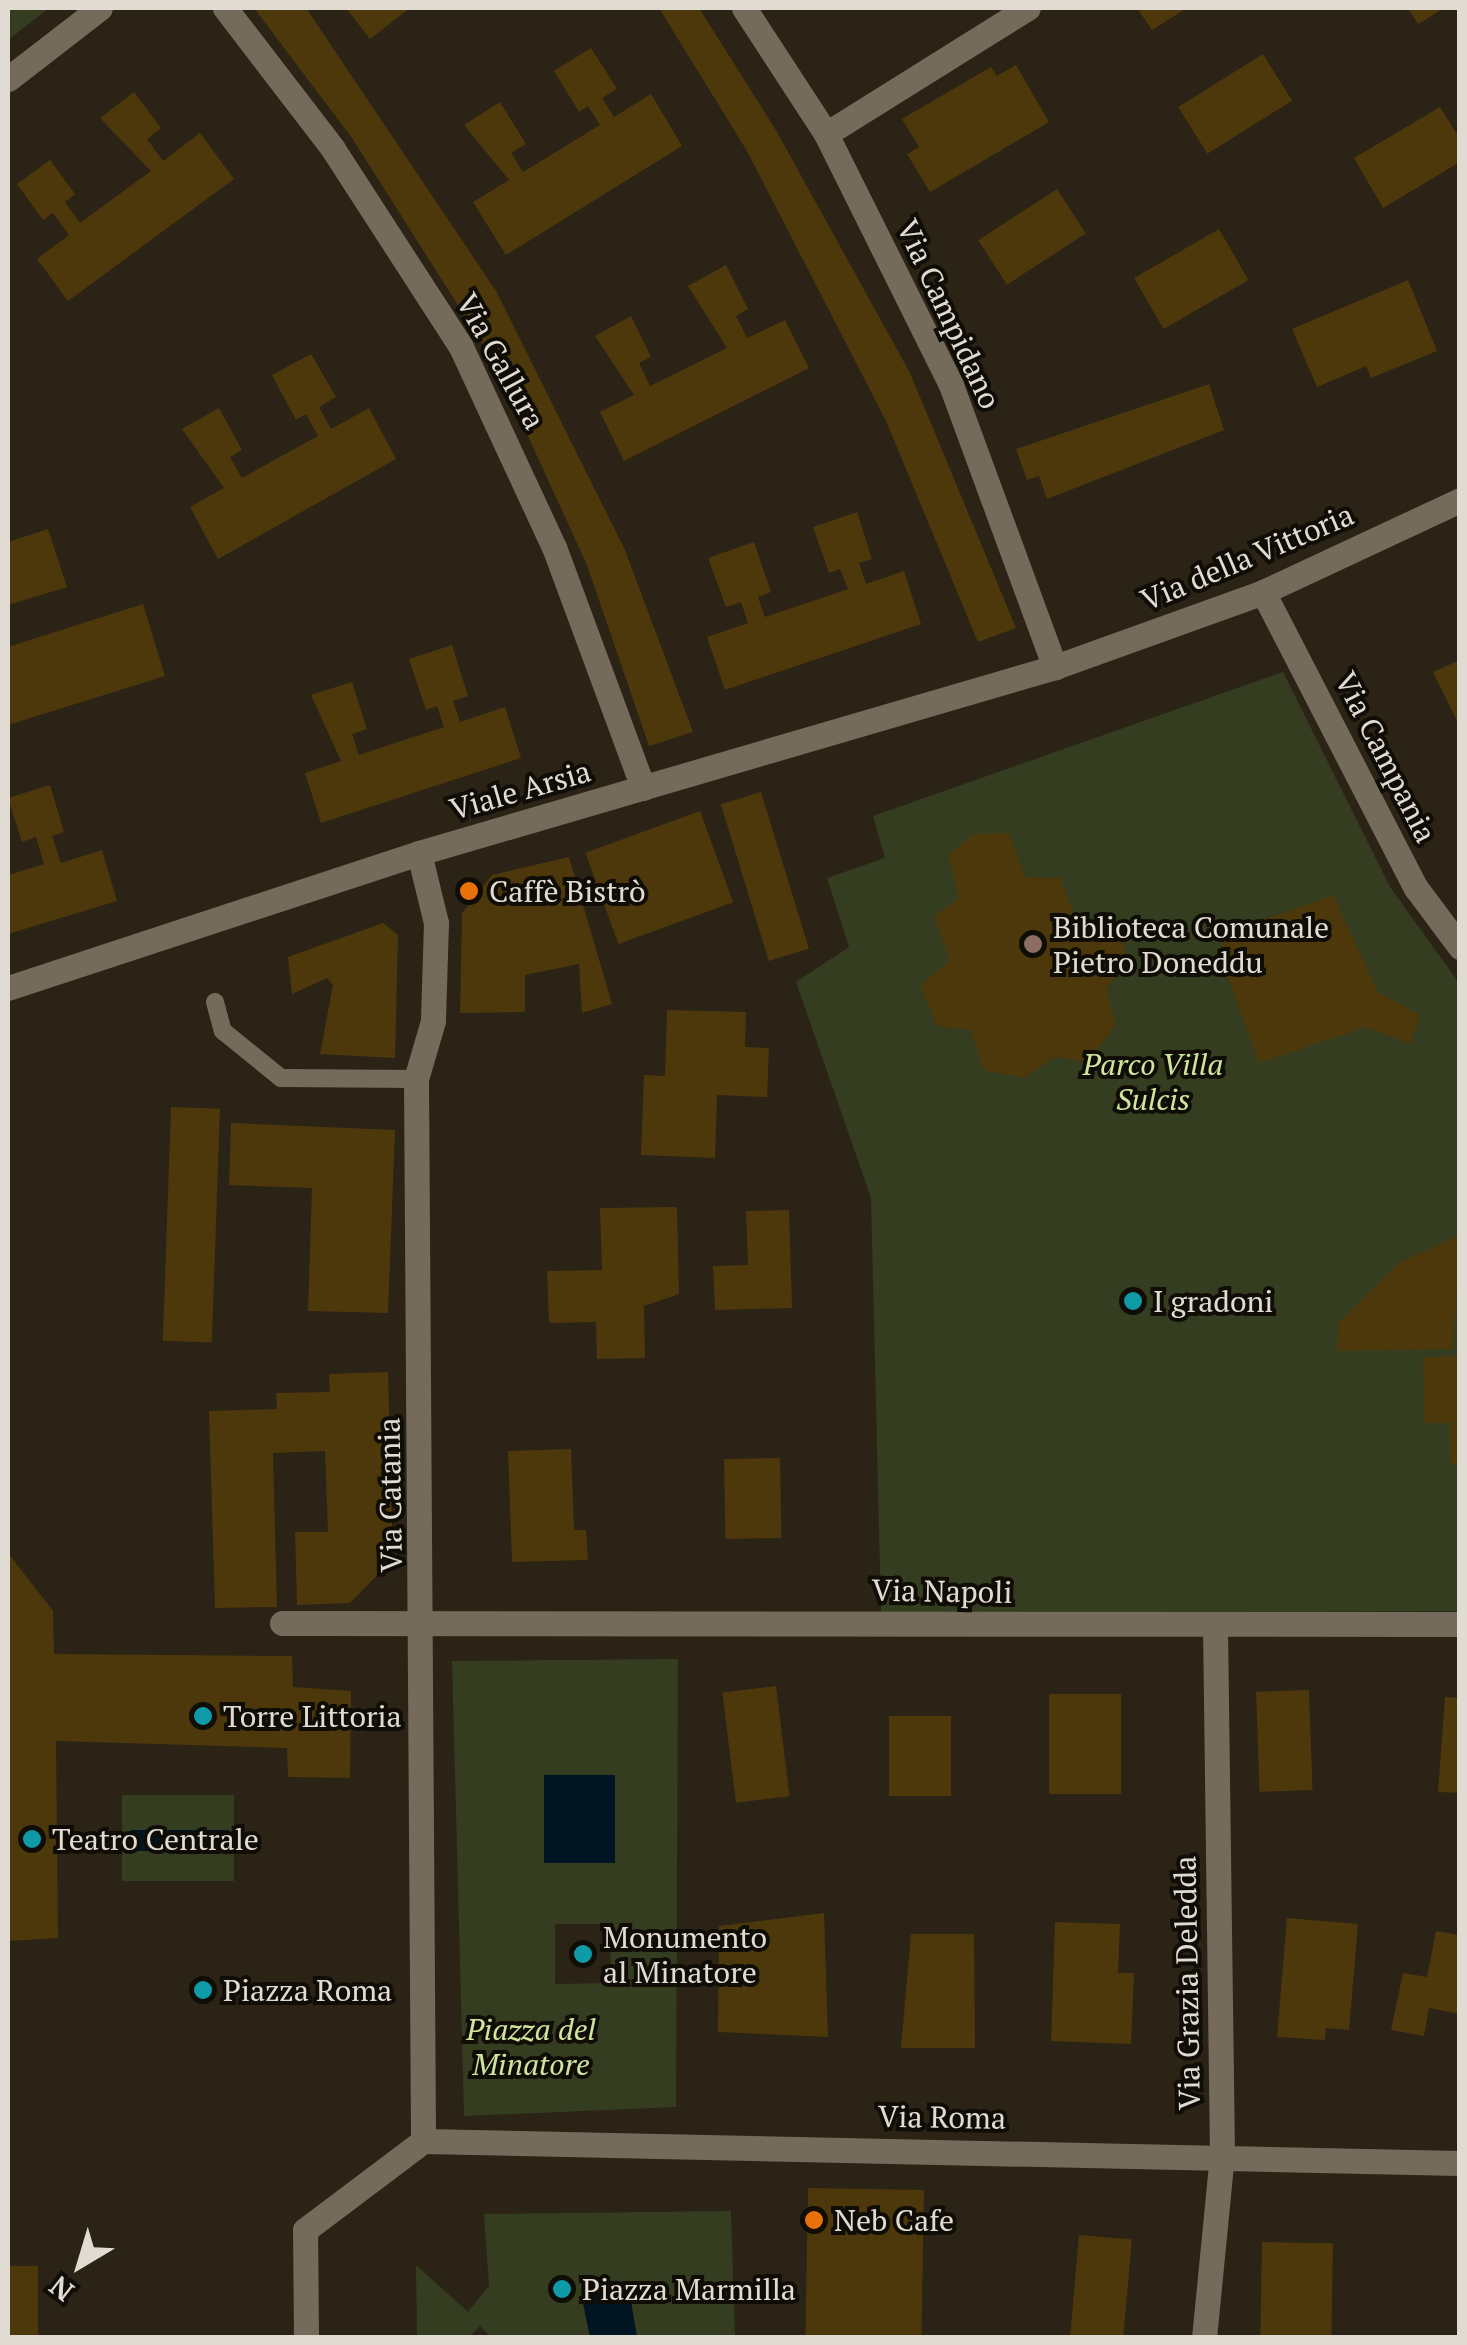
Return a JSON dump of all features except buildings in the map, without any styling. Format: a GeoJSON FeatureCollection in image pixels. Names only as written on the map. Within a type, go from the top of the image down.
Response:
{"type":"FeatureCollection","features":[{"type":"Feature","properties":{"kind":"street"},"geometry":{"type":"LineString","coordinates":[[8,78],[100,8]]}},
{"type":"Feature","properties":{"kind":"street","name":"Via Gallura"},"geometry":{"type":"LineString","coordinates":[[224,8],[334,149],[462,347],[554,547],[643,788]]}},
{"type":"Feature","properties":{"kind":"street","name":"Via Campidano"},"geometry":{"type":"LineString","coordinates":[[744,8],[826,134],[951,385],[1055,668]]}},
{"type":"Feature","properties":{"kind":"street"},"geometry":{"type":"LineString","coordinates":[[826,134],[1028,8]]}},
{"type":"Feature","properties":{"kind":"street","name":"Via della Vittoria"},"geometry":{"type":"LineString","coordinates":[[1055,668],[1263,592],[1460,500]]}},
{"type":"Feature","properties":{"kind":"street","name":"Via Campania"},"geometry":{"type":"LineString","coordinates":[[1263,592],[1416,888],[1460,947]]}},
{"type":"Feature","properties":{"kind":"street","name":"Viale Arsia"},"geometry":{"type":"LineString","coordinates":[[8,988],[419,853],[1055,668]]}},
{"type":"Feature","properties":{"kind":"street","name":"Via Catania"},"geometry":{"type":"LineString","coordinates":[[419,853],[436,923],[433,1021],[416,1079],[424,1619],[423,2141]]}},
{"type":"Feature","properties":{"kind":"street","name":"Via Napoli"},"geometry":{"type":"LineString","coordinates":[[282,1623],[424,1619],[1215,1627],[1460,1624]]}},
{"type":"Feature","properties":{"kind":"street","name":"Via Grazia Deledda"},"geometry":{"type":"LineString","coordinates":[[1204,2338],[1222,2154],[1215,1627]]}},
{"type":"Feature","properties":{"kind":"street"},"geometry":{"type":"LineString","coordinates":[[306,2338],[305,2230],[423,2141]]}},
{"type":"Feature","properties":{"kind":"street","name":"Via Roma"},"geometry":{"type":"LineString","coordinates":[[423,2141],[1222,2154],[1460,2163]]}},
{"type":"Feature","properties":{"kind":"lane"},"geometry":{"type":"LineString","coordinates":[[215,1002],[223,1031],[281,1078],[416,1079]]}},
{"type":"Feature","properties":{"kind":"green space"},"geometry":{"type":"Polygon","coordinates":[[[8,8],[49,8],[8,40],[8,8]]]}},
{"type":"Feature","properties":{"kind":"green space","name":"Parco Villa Sulcis"},"geometry":{"type":"Polygon","coordinates":[[[1283,672],[1390,887],[1459,983],[1459,1611],[881,1612],[871,1198],[796,982],[849,947],[827,878],[885,858],[873,816],[1283,672]]]}},
{"type":"Feature","properties":{"kind":"green space","name":"Piazza del Minatore"},"geometry":{"type":"Polygon","coordinates":[[[678,1659],[676,2107],[464,2116],[452,1661],[678,1659]],[[555,1924],[555,1984],[611,1983],[610,1924],[555,1924]]]}},
{"type":"Feature","properties":{"kind":"green space"},"geometry":{"type":"Polygon","coordinates":[[[122,1795],[234,1795],[234,1881],[122,1881],[122,1795]]]}},
{"type":"Feature","properties":{"kind":"green space"},"geometry":{"type":"Polygon","coordinates":[[[731,2211],[735,2337],[492,2338],[480,2326],[469,2337],[417,2337],[416,2265],[468,2312],[489,2286],[484,2214],[731,2211]]]}},
{"type":"Feature","properties":{"kind":"water"},"geometry":{"type":"Polygon","coordinates":[[[544,1775],[615,1775],[615,1863],[544,1863],[544,1775]]]}},
{"type":"Feature","properties":{"kind":"water"},"geometry":{"type":"Polygon","coordinates":[[[131,1830],[229,1830],[229,1851],[131,1851],[131,1830]]]}},
{"type":"Feature","properties":{"kind":"water"},"geometry":{"type":"Polygon","coordinates":[[[603,2280],[628,2283],[637,2337],[590,2337],[581,2294],[603,2280]]]}},
{"type":"Feature","properties":{"kind":"place","name":"Caffè Bistrò"},"geometry":{"type":"Point","coordinates":[469,891]}},
{"type":"Feature","properties":{"kind":"place","name":"Biblioteca Comunale Pietro Doneddu"},"geometry":{"type":"Point","coordinates":[1033,944]}},
{"type":"Feature","properties":{"kind":"place","name":"I gradoni"},"geometry":{"type":"Point","coordinates":[1133,1301]}},
{"type":"Feature","properties":{"kind":"place","name":"Torre Littoria"},"geometry":{"type":"Point","coordinates":[203,1716]}},
{"type":"Feature","properties":{"kind":"place","name":"Teatro Centrale"},"geometry":{"type":"Point","coordinates":[32,1839]}},
{"type":"Feature","properties":{"kind":"place","name":"Monumento al Minatore"},"geometry":{"type":"Point","coordinates":[583,1954]}},
{"type":"Feature","properties":{"kind":"place","name":"Piazza Roma"},"geometry":{"type":"Point","coordinates":[203,1990]}},
{"type":"Feature","properties":{"kind":"place","name":"Neb Cafe"},"geometry":{"type":"Point","coordinates":[814,2220]}},
{"type":"Feature","properties":{"kind":"place","name":"Piazza Marmilla"},"geometry":{"type":"Point","coordinates":[562,2289]}}]}
